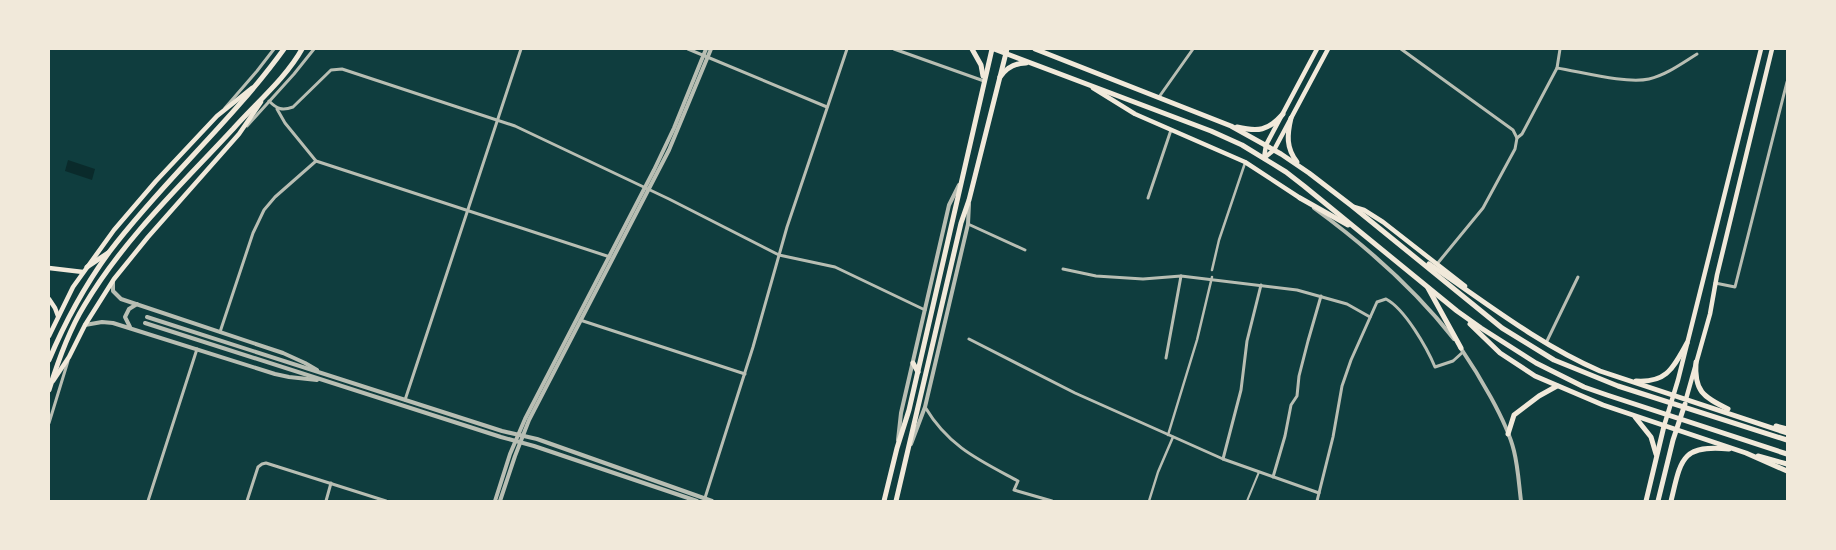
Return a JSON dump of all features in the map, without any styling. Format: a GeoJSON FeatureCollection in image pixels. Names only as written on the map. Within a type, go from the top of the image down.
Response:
{"type":"FeatureCollection","features":[{"type":"Feature","properties":{"kind":"main road"},"geometry":{"type":"LineString","coordinates":[[49,360],[78,300],[110,251],[258,82],[276,60],[282,49]]}},
{"type":"Feature","properties":{"kind":"main road"},"geometry":{"type":"LineString","coordinates":[[49,389],[66,341],[75,322],[110,267],[144,226],[270,88],[303,49]]}},
{"type":"Feature","properties":{"kind":"main road"},"geometry":{"type":"LineString","coordinates":[[972,49],[982,65],[984,81]]}},
{"type":"Feature","properties":{"kind":"main road"},"geometry":{"type":"LineString","coordinates":[[884,501],[897,448],[909,410],[960,183],[993,49],[1006,51],[1032,64],[1211,131],[1242,145],[1304,186],[1457,311],[1508,347],[1536,363],[1607,396],[1787,454]]}},
{"type":"Feature","properties":{"kind":"main road"},"geometry":{"type":"LineString","coordinates":[[1035,49],[1231,126],[1266,145],[1309,173],[1502,328],[1539,352],[1595,378],[1787,440]]}},
{"type":"Feature","properties":{"kind":"main road"},"geometry":{"type":"LineString","coordinates":[[1264,158],[1266,145],[1317,49]]}},
{"type":"Feature","properties":{"kind":"main road"},"geometry":{"type":"LineString","coordinates":[[1264,158],[1274,150],[1328,49]]}},
{"type":"Feature","properties":{"kind":"main road"},"geometry":{"type":"LineString","coordinates":[[1646,501],[1760,49]]}},
{"type":"Feature","properties":{"kind":"main road"},"geometry":{"type":"LineString","coordinates":[[1658,501],[1676,430],[1710,314],[1715,283],[1772,49]]}},
{"type":"Feature","properties":{"kind":"main road"},"geometry":{"type":"LineString","coordinates":[[896,501],[961,223],[969,200],[1006,51]]}},
{"type":"Feature","properties":{"kind":"main road"},"geometry":{"type":"LineString","coordinates":[[998,82],[1002,74],[1011,66],[1018,63],[1032,64]]}},
{"type":"Feature","properties":{"kind":"main road"},"geometry":{"type":"LineString","coordinates":[[49,336],[83,272],[131,209],[217,116],[258,82]]}},
{"type":"Feature","properties":{"kind":"main road"},"geometry":{"type":"LineString","coordinates":[[1092,87],[1135,114],[1246,162],[1300,198],[1361,232]]}},
{"type":"Feature","properties":{"kind":"main road"},"geometry":{"type":"LineString","coordinates":[[49,389],[69,357],[84,325],[114,279],[148,237],[240,134],[270,88]]}},
{"type":"Feature","properties":{"kind":"main road"},"geometry":{"type":"LineString","coordinates":[[1231,126],[1254,130],[1264,128],[1272,125],[1283,114]]}},
{"type":"Feature","properties":{"kind":"main road"},"geometry":{"type":"LineString","coordinates":[[1291,118],[1288,135],[1290,151],[1298,163],[1309,173]]}},
{"type":"Feature","properties":{"kind":"main road"},"geometry":{"type":"LineString","coordinates":[[1352,206],[1374,216],[1513,324],[1576,360],[1618,377],[1787,433]]}},
{"type":"Feature","properties":{"kind":"main road"},"geometry":{"type":"LineString","coordinates":[[1402,246],[1493,308]]}},
{"type":"Feature","properties":{"kind":"main road"},"geometry":{"type":"LineString","coordinates":[[87,267],[110,251]]}},
{"type":"Feature","properties":{"kind":"main road"},"geometry":{"type":"LineString","coordinates":[[49,268],[83,272]]}},
{"type":"Feature","properties":{"kind":"main road"},"geometry":{"type":"LineString","coordinates":[[1426,286],[1462,350]]}},
{"type":"Feature","properties":{"kind":"main road"},"geometry":{"type":"LineString","coordinates":[[49,299],[58,316]]}},
{"type":"Feature","properties":{"kind":"main road"},"geometry":{"type":"LineString","coordinates":[[1457,311],[1489,344],[1511,362],[1557,386],[1664,426],[1787,464]]}},
{"type":"Feature","properties":{"kind":"main road"},"geometry":{"type":"LineString","coordinates":[[1618,377],[1648,382],[1660,378],[1671,369],[1687,343]]}},
{"type":"Feature","properties":{"kind":"main road"},"geometry":{"type":"LineString","coordinates":[[1696,362],[1695,376],[1697,384],[1705,396],[1747,419],[1787,429]]}},
{"type":"Feature","properties":{"kind":"main road"},"geometry":{"type":"LineString","coordinates":[[913,363],[918,372]]}},
{"type":"Feature","properties":{"kind":"main road"},"geometry":{"type":"LineString","coordinates":[[1508,434],[1514,415],[1539,396],[1557,386]]}},
{"type":"Feature","properties":{"kind":"main road"},"geometry":{"type":"LineString","coordinates":[[1635,416],[1651,438],[1656,456]]}},
{"type":"Feature","properties":{"kind":"main road"},"geometry":{"type":"LineString","coordinates":[[1671,501],[1680,466],[1692,452],[1703,448],[1744,452],[1787,471]]}},
{"type":"Feature","properties":{"kind":"street"},"geometry":{"type":"LineString","coordinates":[[217,116],[274,49]]}},
{"type":"Feature","properties":{"kind":"street"},"geometry":{"type":"LineString","coordinates":[[240,134],[314,49]]}},
{"type":"Feature","properties":{"kind":"street"},"geometry":{"type":"LineString","coordinates":[[405,400],[521,49]]}},
{"type":"Feature","properties":{"kind":"street"},"geometry":{"type":"LineString","coordinates":[[688,49],[827,107]]}},
{"type":"Feature","properties":{"kind":"street"},"geometry":{"type":"LineString","coordinates":[[706,49],[706,56]]}},
{"type":"Feature","properties":{"kind":"street"},"geometry":{"type":"LineString","coordinates":[[500,501],[520,435],[647,189],[706,56],[711,49]]}},
{"type":"Feature","properties":{"kind":"street"},"geometry":{"type":"LineString","coordinates":[[705,500],[779,255],[848,49]]}},
{"type":"Feature","properties":{"kind":"street"},"geometry":{"type":"LineString","coordinates":[[894,49],[984,81]]}},
{"type":"Feature","properties":{"kind":"street"},"geometry":{"type":"LineString","coordinates":[[1158,98],[1193,49]]}},
{"type":"Feature","properties":{"kind":"street"},"geometry":{"type":"LineString","coordinates":[[1401,49],[1513,130],[1517,138],[1515,148],[1483,208],[1437,264]]}},
{"type":"Feature","properties":{"kind":"street"},"geometry":{"type":"LineString","coordinates":[[1517,138],[1522,134],[1557,68],[1560,49]]}},
{"type":"Feature","properties":{"kind":"street"},"geometry":{"type":"LineString","coordinates":[[1557,68],[1632,80],[1648,79],[1666,73],[1696,54]]}},
{"type":"Feature","properties":{"kind":"street"},"geometry":{"type":"LineString","coordinates":[[277,109],[287,110],[298,104],[326,75],[336,68],[498,119],[647,189],[779,255],[835,267],[925,310]]}},
{"type":"Feature","properties":{"kind":"street"},"geometry":{"type":"LineString","coordinates":[[1715,283],[1735,287],[1787,82]]}},
{"type":"Feature","properties":{"kind":"street"},"geometry":{"type":"LineString","coordinates":[[269,101],[316,160],[612,258]]}},
{"type":"Feature","properties":{"kind":"street"},"geometry":{"type":"LineString","coordinates":[[1148,198],[1171,129]]}},
{"type":"Feature","properties":{"kind":"street"},"geometry":{"type":"LineString","coordinates":[[220,332],[254,233],[264,210],[275,197],[316,160]]}},
{"type":"Feature","properties":{"kind":"street"},"geometry":{"type":"LineString","coordinates":[[1212,270],[1219,240],[1246,162]]}},
{"type":"Feature","properties":{"kind":"street"},"geometry":{"type":"LineString","coordinates":[[897,448],[901,413],[935,263],[949,205],[960,183]]}},
{"type":"Feature","properties":{"kind":"street"},"geometry":{"type":"LineString","coordinates":[[1300,198],[1382,262],[1406,284],[1436,317],[1462,350],[1496,409],[1514,449],[1521,501]]}},
{"type":"Feature","properties":{"kind":"street"},"geometry":{"type":"LineString","coordinates":[[908,451],[925,407],[968,224],[969,200]]}},
{"type":"Feature","properties":{"kind":"street"},"geometry":{"type":"LineString","coordinates":[[968,224],[1025,250]]}},
{"type":"Feature","properties":{"kind":"street"},"geometry":{"type":"LineString","coordinates":[[1063,269],[1113,278],[1143,279],[1180,276],[1261,284],[1321,296],[1347,304],[1370,316]]}},
{"type":"Feature","properties":{"kind":"street"},"geometry":{"type":"LineString","coordinates":[[1166,358],[1180,276]]}},
{"type":"Feature","properties":{"kind":"street"},"geometry":{"type":"LineString","coordinates":[[1546,344],[1578,277]]}},
{"type":"Feature","properties":{"kind":"street"},"geometry":{"type":"LineString","coordinates":[[1168,435],[1197,340],[1212,278]]}},
{"type":"Feature","properties":{"kind":"street"},"geometry":{"type":"LineString","coordinates":[[114,279],[112,287],[114,294],[121,299],[294,358],[324,374]]}},
{"type":"Feature","properties":{"kind":"street"},"geometry":{"type":"LineString","coordinates":[[1223,459],[1241,390],[1247,341],[1261,284]]}},
{"type":"Feature","properties":{"kind":"street"},"geometry":{"type":"LineString","coordinates":[[1273,477],[1290,411],[1297,396],[1308,341],[1321,296]]}},
{"type":"Feature","properties":{"kind":"street"},"geometry":{"type":"LineString","coordinates":[[1317,501],[1333,437],[1342,386],[1370,316],[1380,300],[1386,299],[1393,304],[1428,350],[1435,367],[1453,361],[1462,350]]}},
{"type":"Feature","properties":{"kind":"street"},"geometry":{"type":"LineString","coordinates":[[130,328],[125,317],[129,309],[137,304]]}},
{"type":"Feature","properties":{"kind":"street"},"geometry":{"type":"LineString","coordinates":[[147,317],[405,400],[537,439],[712,501]]}},
{"type":"Feature","properties":{"kind":"street"},"geometry":{"type":"LineString","coordinates":[[579,320],[744,374]]}},
{"type":"Feature","properties":{"kind":"street"},"geometry":{"type":"LineString","coordinates":[[84,325],[102,322],[130,328],[275,374],[322,380]]}},
{"type":"Feature","properties":{"kind":"street"},"geometry":{"type":"LineString","coordinates":[[145,323],[518,441],[698,501]]}},
{"type":"Feature","properties":{"kind":"street"},"geometry":{"type":"LineString","coordinates":[[969,339],[1075,392],[1168,435],[1223,459],[1319,493]]}},
{"type":"Feature","properties":{"kind":"street"},"geometry":{"type":"LineString","coordinates":[[148,501],[197,349]]}},
{"type":"Feature","properties":{"kind":"street"},"geometry":{"type":"LineString","coordinates":[[49,423],[69,357]]}},
{"type":"Feature","properties":{"kind":"street"},"geometry":{"type":"LineString","coordinates":[[925,407],[943,433],[963,451],[1018,481],[1014,490],[1052,501]]}},
{"type":"Feature","properties":{"kind":"street"},"geometry":{"type":"LineString","coordinates":[[1149,501],[1158,472],[1173,437]]}},
{"type":"Feature","properties":{"kind":"street"},"geometry":{"type":"LineString","coordinates":[[495,501],[518,441]]}},
{"type":"Feature","properties":{"kind":"street"},"geometry":{"type":"LineString","coordinates":[[248,501],[258,467],[264,463],[386,501]]}},
{"type":"Feature","properties":{"kind":"street"},"geometry":{"type":"LineString","coordinates":[[326,501],[331,483]]}},
{"type":"Feature","properties":{"kind":"lane"},"geometry":{"type":"LineString","coordinates":[[935,263],[942,265]]}},
{"type":"Feature","properties":{"kind":"lane"},"geometry":{"type":"LineString","coordinates":[[1246,501],[1259,472]]}},
{"type":"Feature","properties":{"kind":"water"},"geometry":{"type":"Polygon","coordinates":[[[68,160],[95,169],[92,180],[65,171],[68,160]]]}}]}
